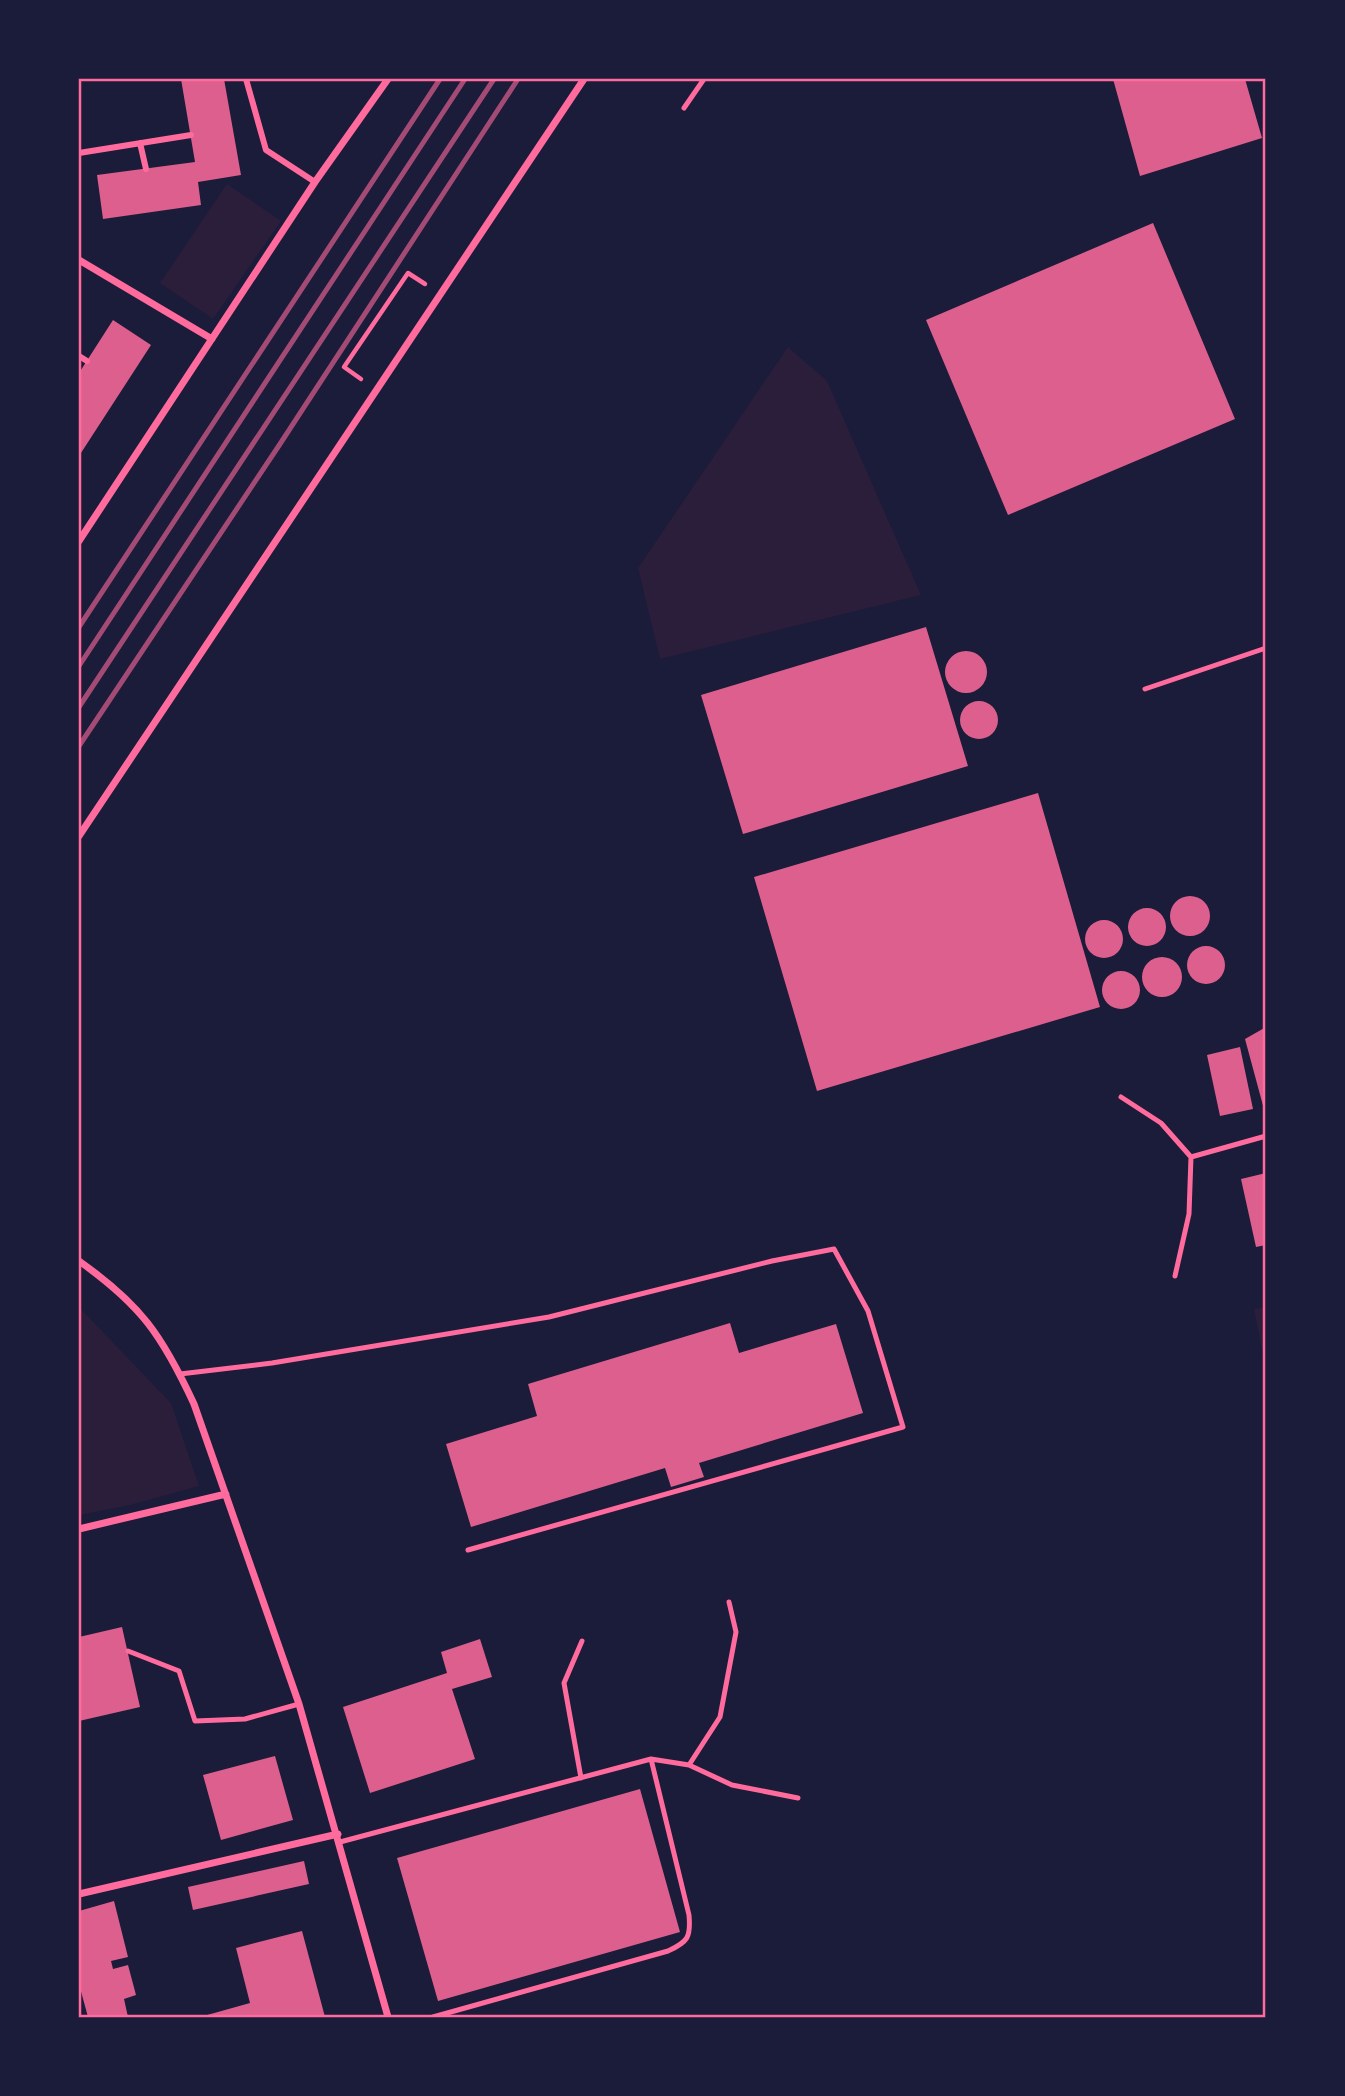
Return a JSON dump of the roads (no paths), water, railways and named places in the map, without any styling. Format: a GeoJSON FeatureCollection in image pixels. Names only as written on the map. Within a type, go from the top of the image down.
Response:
{"type":"FeatureCollection","features":[{"type":"Feature","properties":{"kind":"street"},"geometry":{"type":"LineString","coordinates":[[246,79],[266,150],[316,182]]}},
{"type":"Feature","properties":{"kind":"street"},"geometry":{"type":"LineString","coordinates":[[79,541],[316,182],[388,79]]}},
{"type":"Feature","properties":{"kind":"street"},"geometry":{"type":"LineString","coordinates":[[79,836],[584,79]]}},
{"type":"Feature","properties":{"kind":"street"},"geometry":{"type":"LineString","coordinates":[[79,153],[191,135]]}},
{"type":"Feature","properties":{"kind":"street"},"geometry":{"type":"LineString","coordinates":[[140,143],[146,169]]}},
{"type":"Feature","properties":{"kind":"street"},"geometry":{"type":"LineString","coordinates":[[79,260],[212,340]]}},
{"type":"Feature","properties":{"kind":"street"},"geometry":{"type":"LineString","coordinates":[[79,356],[87,361]]}},
{"type":"Feature","properties":{"kind":"street"},"geometry":{"type":"LineString","coordinates":[[79,1261],[116,1288],[149,1321],[180,1374],[226,1494],[299,1704],[338,1834],[387,2017]]}},
{"type":"Feature","properties":{"kind":"street"},"geometry":{"type":"LineString","coordinates":[[79,1529],[226,1494]]}},
{"type":"Feature","properties":{"kind":"street"},"geometry":{"type":"LineString","coordinates":[[79,1894],[338,1834]]}},
{"type":"Feature","properties":{"kind":"lane"},"geometry":{"type":"LineString","coordinates":[[684,108],[704,79]]}},
{"type":"Feature","properties":{"kind":"lane"},"geometry":{"type":"LineString","coordinates":[[1145,689],[1266,648]]}},
{"type":"Feature","properties":{"kind":"lane"},"geometry":{"type":"LineString","coordinates":[[1121,1097],[1161,1123],[1191,1157],[1189,1214],[1175,1276]]}},
{"type":"Feature","properties":{"kind":"lane"},"geometry":{"type":"LineString","coordinates":[[1191,1157],[1266,1136]]}},
{"type":"Feature","properties":{"kind":"lane"},"geometry":{"type":"LineString","coordinates":[[180,1374],[272,1363],[549,1317],[772,1261],[835,1249],[868,1311],[903,1427],[468,1550]]}},
{"type":"Feature","properties":{"kind":"lane"},"geometry":{"type":"LineString","coordinates":[[689,1765],[720,1717],[736,1632],[729,1602]]}},
{"type":"Feature","properties":{"kind":"lane"},"geometry":{"type":"LineString","coordinates":[[581,1778],[564,1684],[582,1640]]}},
{"type":"Feature","properties":{"kind":"lane"},"geometry":{"type":"LineString","coordinates":[[128,1651],[179,1671],[195,1721],[215,1723],[245,1719],[299,1704]]}},
{"type":"Feature","properties":{"kind":"lane"},"geometry":{"type":"LineString","coordinates":[[433,2017],[668,1951],[686,1942],[691,1933],[689,1915],[651,1759]]}},
{"type":"Feature","properties":{"kind":"lane"},"geometry":{"type":"LineString","coordinates":[[340,1842],[651,1759],[689,1765],[732,1785],[798,1798]]}},
{"type":"Feature","properties":{"kind":"railway"},"geometry":{"type":"LineString","coordinates":[[79,627],[440,79]]}},
{"type":"Feature","properties":{"kind":"railway"},"geometry":{"type":"LineString","coordinates":[[79,666],[465,79]]}},
{"type":"Feature","properties":{"kind":"railway"},"geometry":{"type":"LineString","coordinates":[[79,707],[494,79]]}},
{"type":"Feature","properties":{"kind":"railway"},"geometry":{"type":"LineString","coordinates":[[79,746],[518,79]]}}]}
